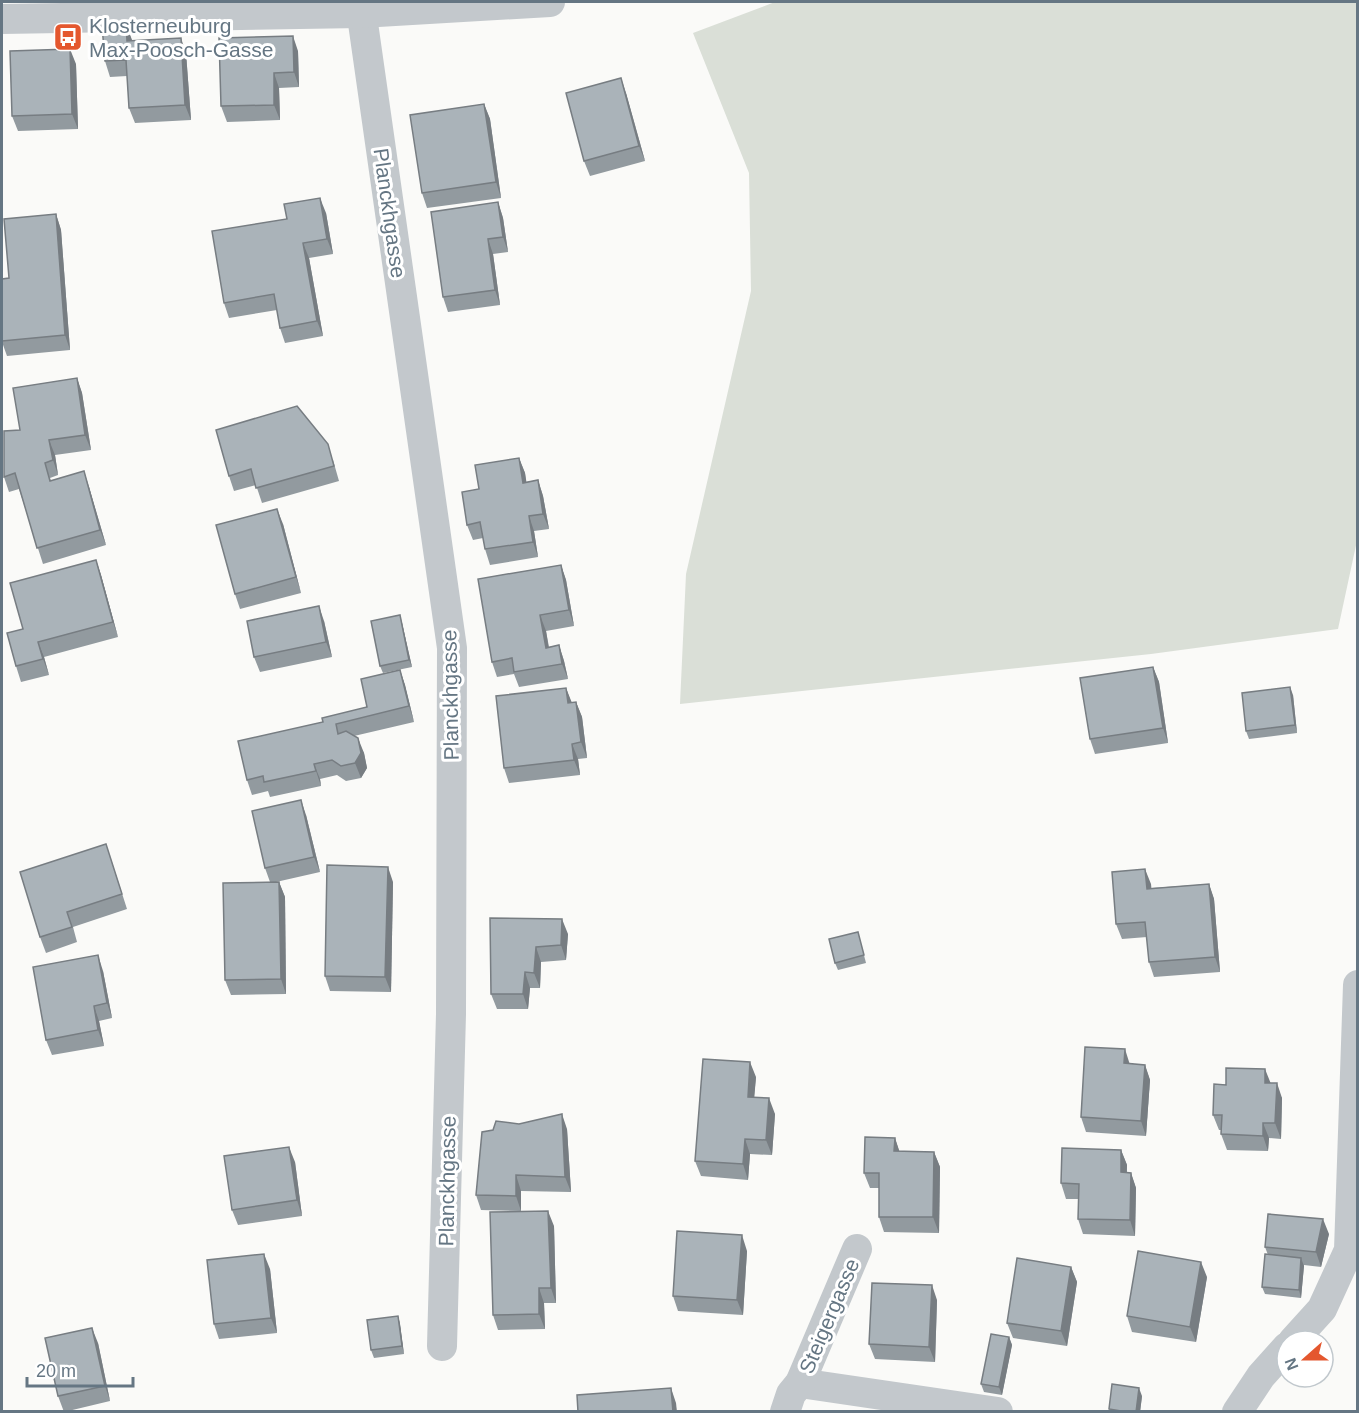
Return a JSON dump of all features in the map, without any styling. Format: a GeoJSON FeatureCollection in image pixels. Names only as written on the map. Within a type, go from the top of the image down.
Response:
{"type":"FeatureCollection","features":[{"type":"Feature","properties":{"kind":"street"},"geometry":{"type":"LineString","coordinates":[[2,19],[550,2]]}},
{"type":"Feature","properties":{"kind":"street","name":"Planckhgasse"},"geometry":{"type":"LineString","coordinates":[[361,8],[452,648],[451,1014],[442,1346]]}},
{"type":"Feature","properties":{"kind":"street"},"geometry":{"type":"LineString","coordinates":[[1304,1329],[1322,1309],[1349,1250],[1358,985]]}},
{"type":"Feature","properties":{"kind":"street","name":"Steigergasse"},"geometry":{"type":"LineString","coordinates":[[785,1412],[792,1394],[800,1383],[857,1249]]}},
{"type":"Feature","properties":{"kind":"street"},"geometry":{"type":"LineString","coordinates":[[1237,1412],[1261,1376],[1275,1360]]}},
{"type":"Feature","properties":{"kind":"street","name":"Steigergasse"},"geometry":{"type":"LineString","coordinates":[[800,1383],[998,1412]]}},
{"type":"Feature","properties":{"kind":"shaded area"},"geometry":{"type":"Polygon","coordinates":[[[775,2],[1357,2],[1358,536],[1338,629],[1151,654],[680,704],[686,574],[751,291],[749,173],[693,33],[775,2]]]}},
{"type":"Feature","properties":{"kind":"building"},"geometry":{"type":"Polygon","coordinates":[[[126,24],[127,41],[181,38],[185,105],[129,108],[126,60],[105,61],[102,26],[126,24]]]}},
{"type":"Feature","properties":{"kind":"building"},"geometry":{"type":"Polygon","coordinates":[[[293,36],[294,72],[274,73],[274,105],[221,106],[219,38],[293,36]]]}},
{"type":"Feature","properties":{"kind":"building"},"geometry":{"type":"Polygon","coordinates":[[[70,49],[72,114],[12,116],[10,51],[70,49]]]}},
{"type":"Feature","properties":{"kind":"building"},"geometry":{"type":"Polygon","coordinates":[[[621,78],[639,146],[584,161],[566,93],[621,78]]]}},
{"type":"Feature","properties":{"kind":"building"},"geometry":{"type":"Polygon","coordinates":[[[484,104],[496,182],[422,193],[410,115],[484,104]]]}},
{"type":"Feature","properties":{"kind":"building"},"geometry":{"type":"Polygon","coordinates":[[[320,198],[327,239],[303,243],[317,321],[280,328],[274,294],[224,303],[212,231],[287,219],[284,204],[320,198]]]}},
{"type":"Feature","properties":{"kind":"building"},"geometry":{"type":"Polygon","coordinates":[[[498,202],[503,237],[488,239],[495,290],[443,297],[431,212],[498,202]]]}},
{"type":"Feature","properties":{"kind":"building"},"geometry":{"type":"Polygon","coordinates":[[[56,214],[65,335],[2,341],[2,279],[9,278],[4,219],[56,214]]]}},
{"type":"Feature","properties":{"kind":"building"},"geometry":{"type":"Polygon","coordinates":[[[77,378],[85,435],[49,440],[53,460],[45,463],[50,481],[84,471],[100,530],[37,548],[15,473],[4,477],[4,431],[20,430],[13,388],[77,378]]]}},
{"type":"Feature","properties":{"kind":"building"},"geometry":{"type":"Polygon","coordinates":[[[297,406],[328,444],[334,466],[256,488],[251,469],[229,476],[216,430],[297,406]]]}},
{"type":"Feature","properties":{"kind":"building"},"geometry":{"type":"Polygon","coordinates":[[[519,458],[523,483],[538,480],[543,514],[529,516],[533,542],[485,549],[480,522],[467,525],[462,492],[479,489],[475,465],[519,458]]]}},
{"type":"Feature","properties":{"kind":"building"},"geometry":{"type":"Polygon","coordinates":[[[277,509],[296,577],[235,594],[216,525],[277,509]]]}},
{"type":"Feature","properties":{"kind":"building"},"geometry":{"type":"Polygon","coordinates":[[[96,560],[113,622],[38,642],[43,659],[16,666],[7,633],[23,629],[10,583],[96,560]]]}},
{"type":"Feature","properties":{"kind":"building"},"geometry":{"type":"Polygon","coordinates":[[[561,565],[569,610],[540,615],[546,648],[559,645],[562,664],[514,672],[512,658],[492,662],[478,579],[561,565]]]}},
{"type":"Feature","properties":{"kind":"building"},"geometry":{"type":"Polygon","coordinates":[[[319,606],[326,642],[254,657],[247,621],[319,606]]]}},
{"type":"Feature","properties":{"kind":"building"},"geometry":{"type":"Polygon","coordinates":[[[400,615],[409,660],[380,666],[371,621],[400,615]]]}},
{"type":"Feature","properties":{"kind":"building"},"geometry":{"type":"Polygon","coordinates":[[[1153,667],[1163,728],[1090,739],[1080,678],[1153,667]]]}},
{"type":"Feature","properties":{"kind":"building"},"geometry":{"type":"Polygon","coordinates":[[[400,670],[409,706],[336,724],[338,734],[346,731],[358,738],[361,753],[355,763],[341,766],[332,760],[314,764],[316,771],[264,782],[263,776],[247,780],[238,741],[323,722],[322,718],[367,707],[361,679],[400,670]]]}},
{"type":"Feature","properties":{"kind":"building"},"geometry":{"type":"Polygon","coordinates":[[[1290,687],[1295,725],[1246,731],[1242,693],[1290,687]]]}},
{"type":"Feature","properties":{"kind":"building"},"geometry":{"type":"Polygon","coordinates":[[[566,688],[568,703],[576,702],[581,742],[572,744],[574,760],[504,768],[496,696],[566,688]]]}},
{"type":"Feature","properties":{"kind":"building"},"geometry":{"type":"Polygon","coordinates":[[[301,800],[314,857],[265,868],[252,811],[301,800]]]}},
{"type":"Feature","properties":{"kind":"building"},"geometry":{"type":"Polygon","coordinates":[[[106,844],[122,894],[67,912],[72,927],[40,937],[20,872],[106,844]]]}},
{"type":"Feature","properties":{"kind":"building"},"geometry":{"type":"Polygon","coordinates":[[[327,865],[388,867],[385,977],[325,976],[327,865]]]}},
{"type":"Feature","properties":{"kind":"building"},"geometry":{"type":"Polygon","coordinates":[[[1145,869],[1147,889],[1209,884],[1215,957],[1149,962],[1145,922],[1116,924],[1112,872],[1145,869]]]}},
{"type":"Feature","properties":{"kind":"building"},"geometry":{"type":"Polygon","coordinates":[[[279,882],[281,979],[225,980],[223,883],[279,882]]]}},
{"type":"Feature","properties":{"kind":"building"},"geometry":{"type":"Polygon","coordinates":[[[490,918],[562,919],[561,945],[536,947],[534,973],[525,972],[523,994],[491,994],[490,918]]]}},
{"type":"Feature","properties":{"kind":"building"},"geometry":{"type":"Polygon","coordinates":[[[858,932],[864,955],[835,963],[829,939],[858,932]]]}},
{"type":"Feature","properties":{"kind":"building"},"geometry":{"type":"Polygon","coordinates":[[[98,955],[107,1003],[94,1006],[98,1030],[46,1040],[33,967],[98,955]]]}},
{"type":"Feature","properties":{"kind":"building"},"geometry":{"type":"Polygon","coordinates":[[[1085,1047],[1125,1049],[1124,1063],[1145,1065],[1141,1121],[1081,1117],[1085,1047]]]}},
{"type":"Feature","properties":{"kind":"building"},"geometry":{"type":"Polygon","coordinates":[[[703,1059],[750,1062],[748,1097],[769,1098],[766,1140],[745,1139],[743,1164],[695,1161],[703,1059]]]}},
{"type":"Feature","properties":{"kind":"building"},"geometry":{"type":"Polygon","coordinates":[[[1226,1068],[1265,1069],[1265,1083],[1277,1083],[1275,1123],[1263,1123],[1263,1136],[1221,1134],[1222,1115],[1213,1115],[1214,1084],[1226,1085],[1226,1068]]]}},
{"type":"Feature","properties":{"kind":"building"},"geometry":{"type":"Polygon","coordinates":[[[562,1114],[565,1177],[516,1175],[516,1196],[476,1195],[482,1132],[493,1130],[496,1121],[519,1124],[562,1114]]]}},
{"type":"Feature","properties":{"kind":"building"},"geometry":{"type":"Polygon","coordinates":[[[865,1137],[895,1138],[894,1151],[934,1152],[933,1217],[879,1217],[879,1173],[864,1173],[865,1137]]]}},
{"type":"Feature","properties":{"kind":"building"},"geometry":{"type":"Polygon","coordinates":[[[289,1147],[297,1200],[232,1210],[224,1156],[289,1147]]]}},
{"type":"Feature","properties":{"kind":"building"},"geometry":{"type":"Polygon","coordinates":[[[1062,1148],[1121,1150],[1121,1172],[1131,1173],[1130,1220],[1078,1219],[1079,1184],[1061,1183],[1062,1148]]]}},
{"type":"Feature","properties":{"kind":"building"},"geometry":{"type":"Polygon","coordinates":[[[548,1211],[551,1288],[539,1288],[539,1314],[493,1315],[490,1212],[548,1211]]]}},
{"type":"Feature","properties":{"kind":"building"},"geometry":{"type":"Polygon","coordinates":[[[1268,1214],[1323,1219],[1316,1252],[1265,1247],[1268,1214]]]}},
{"type":"Feature","properties":{"kind":"building"},"geometry":{"type":"Polygon","coordinates":[[[677,1231],[742,1235],[737,1300],[673,1296],[677,1231]]]}},
{"type":"Feature","properties":{"kind":"building"},"geometry":{"type":"Polygon","coordinates":[[[1138,1251],[1201,1262],[1190,1327],[1127,1316],[1138,1251]]]}},
{"type":"Feature","properties":{"kind":"building"},"geometry":{"type":"Polygon","coordinates":[[[264,1254],[271,1318],[214,1324],[207,1260],[264,1254]]]}},
{"type":"Feature","properties":{"kind":"building"},"geometry":{"type":"Polygon","coordinates":[[[1265,1254],[1301,1258],[1299,1290],[1262,1287],[1265,1254]]]}},
{"type":"Feature","properties":{"kind":"building"},"geometry":{"type":"Polygon","coordinates":[[[1017,1258],[1071,1267],[1061,1331],[1007,1323],[1017,1258]]]}},
{"type":"Feature","properties":{"kind":"building"},"geometry":{"type":"Polygon","coordinates":[[[872,1283],[932,1285],[929,1347],[869,1344],[872,1283]]]}},
{"type":"Feature","properties":{"kind":"building"},"geometry":{"type":"Polygon","coordinates":[[[398,1316],[402,1346],[371,1350],[367,1320],[398,1316]]]}},
{"type":"Feature","properties":{"kind":"building"},"geometry":{"type":"Polygon","coordinates":[[[92,1328],[105,1386],[58,1396],[45,1338],[92,1328]]]}},
{"type":"Feature","properties":{"kind":"building"},"geometry":{"type":"Polygon","coordinates":[[[991,1334],[1009,1337],[999,1387],[981,1384],[991,1334]]]}},
{"type":"Feature","properties":{"kind":"building"},"geometry":{"type":"Polygon","coordinates":[[[1112,1384],[1139,1388],[1136,1412],[1109,1409],[1112,1384]]]}},
{"type":"Feature","properties":{"kind":"building"},"geometry":{"type":"Polygon","coordinates":[[[671,1388],[673,1412],[578,1412],[577,1395],[671,1388]]]}},
{"type":"Feature","properties":{"kind":"place","name":"Klosterneuburg Max-Poosch-Gasse"},"geometry":{"type":"Point","coordinates":[68,37]}}]}
